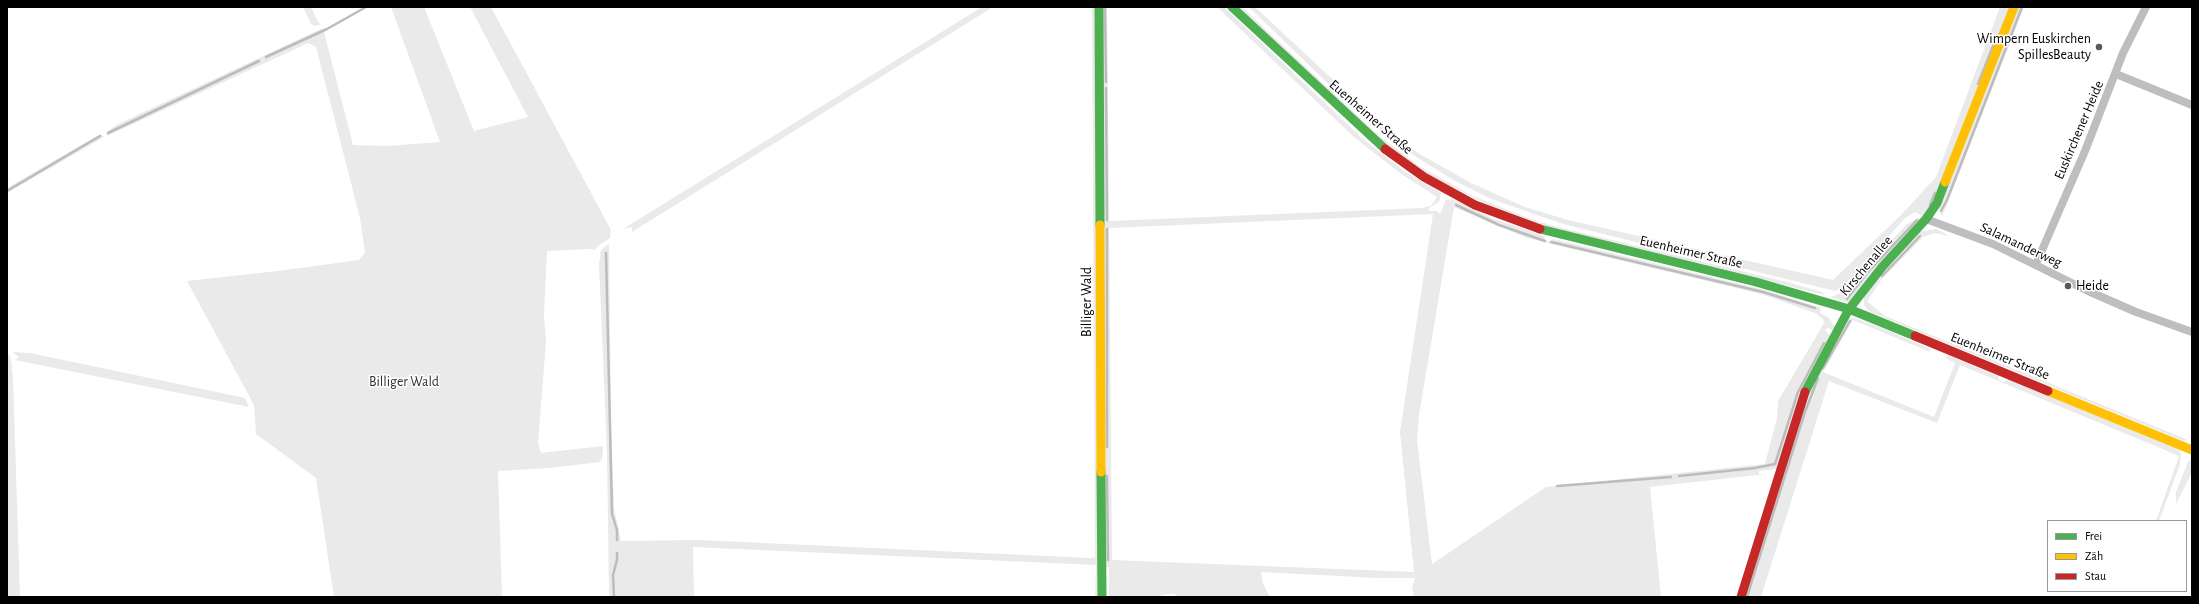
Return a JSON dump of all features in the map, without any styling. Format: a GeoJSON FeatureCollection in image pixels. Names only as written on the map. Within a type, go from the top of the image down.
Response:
{"type":"FeatureCollection","features":[{"type":"Feature","properties":{"kind":"street","name":"Billiger Wald"},"geometry":{"type":"LineString","coordinates":[[1100,7],[1102,597]]}},
{"type":"Feature","properties":{"kind":"street","name":"Euenheimer Straße"},"geometry":{"type":"LineString","coordinates":[[1232,7],[1375,142],[1424,177],[1475,205],[1546,231],[1756,282],[1849,309],[2191,447]]}},
{"type":"Feature","properties":{"kind":"street","name":"Kirschenallee"},"geometry":{"type":"LineString","coordinates":[[1741,597],[1805,392],[1849,309],[1883,266],[1926,220],[1940,196],[2014,7]]}},
{"type":"Feature","properties":{"kind":"street","name":"Euskirchener Heide"},"geometry":{"type":"LineString","coordinates":[[2036,264],[2116,74],[2127,42],[2146,7]]}},
{"type":"Feature","properties":{"kind":"street"},"geometry":{"type":"LineString","coordinates":[[2116,74],[2192,105]]}},
{"type":"Feature","properties":{"kind":"street","name":"Salamanderweg"},"geometry":{"type":"LineString","coordinates":[[1926,220],[1993,244],[2095,294],[2192,332]]}},
{"type":"Feature","properties":{"kind":"green space"},"geometry":{"type":"Polygon","coordinates":[[[303,7],[311,7],[318,22],[322,24],[315,26],[311,24],[303,7]]]}},
{"type":"Feature","properties":{"kind":"green space","name":"Billiger Wald"},"geometry":{"type":"Polygon","coordinates":[[[391,7],[424,7],[474,131],[528,117],[470,7],[491,7],[611,230],[610,238],[598,246],[595,250],[547,251],[544,315],[546,342],[538,443],[541,453],[603,446],[602,459],[600,462],[549,468],[498,471],[502,597],[334,597],[316,478],[256,434],[254,405],[187,281],[359,260],[365,252],[360,218],[316,47],[308,43],[107,136],[106,133],[116,125],[323,28],[353,145],[387,146],[440,142],[391,7]]]}},
{"type":"Feature","properties":{"kind":"green space"},"geometry":{"type":"Polygon","coordinates":[[[982,7],[993,7],[632,232],[632,227],[623,229],[982,7]]]}},
{"type":"Feature","properties":{"kind":"green space"},"geometry":{"type":"Polygon","coordinates":[[[1092,7],[1096,7],[1100,597],[1095,597],[1096,565],[693,547],[694,597],[609,597],[607,453],[599,264],[601,250],[609,244],[611,418],[614,508],[621,541],[698,540],[1095,557],[1092,7]]]}},
{"type":"Feature","properties":{"kind":"green space"},"geometry":{"type":"Polygon","coordinates":[[[1102,7],[1107,7],[1109,221],[1422,208],[1431,206],[1437,197],[1400,173],[1355,138],[1217,7],[1224,7],[1362,138],[1404,171],[1441,193],[1439,202],[1429,208],[1429,211],[1437,211],[1440,214],[1446,200],[1452,199],[1494,219],[1544,236],[1546,242],[1553,239],[1765,290],[1821,308],[1820,313],[1829,318],[1835,327],[1832,330],[1827,328],[1825,331],[1830,335],[1776,469],[1759,471],[1759,474],[1767,474],[1650,487],[1661,597],[1414,597],[1412,587],[1415,578],[1378,578],[1261,572],[1263,584],[1270,597],[1177,597],[1174,594],[1161,595],[1160,597],[1109,597],[1109,567],[1105,567],[1102,7]],[[1454,207],[1419,415],[1417,440],[1432,564],[1546,487],[1765,464],[1777,418],[1778,401],[1824,323],[1823,319],[1815,313],[1761,294],[1527,238],[1454,207]],[[1433,214],[1109,228],[1112,560],[1414,572],[1400,432],[1433,214]]]}},
{"type":"Feature","properties":{"kind":"green space"},"geometry":{"type":"Polygon","coordinates":[[[1239,7],[1242,7],[1378,135],[1419,166],[1471,195],[1528,218],[1554,226],[1787,282],[1822,292],[1825,295],[1550,228],[1484,203],[1433,177],[1388,146],[1362,124],[1239,7]]]}},
{"type":"Feature","properties":{"kind":"green space"},"geometry":{"type":"Polygon","coordinates":[[[1249,7],[1255,7],[1386,129],[1418,153],[1471,183],[1525,207],[1568,220],[1833,280],[1902,214],[1936,177],[2000,7],[2010,7],[1943,182],[1924,217],[1915,212],[1905,218],[1844,286],[1835,291],[1563,224],[1491,199],[1455,181],[1400,147],[1321,77],[1249,7]]]}},
{"type":"Feature","properties":{"kind":"green space"},"geometry":{"type":"Polygon","coordinates":[[[2017,7],[2024,7],[1942,217],[1939,208],[2017,7]]]}},
{"type":"Feature","properties":{"kind":"green space"},"geometry":{"type":"Polygon","coordinates":[[[100,134],[104,137],[7,193],[7,188],[100,134]]]}},
{"type":"Feature","properties":{"kind":"green space"},"geometry":{"type":"Polygon","coordinates":[[[1918,218],[1920,219],[1848,303],[1831,297],[1843,292],[1907,224],[1918,218]]]}},
{"type":"Feature","properties":{"kind":"green space"},"geometry":{"type":"Polygon","coordinates":[[[1937,229],[1949,236],[1934,233],[1923,237],[1882,279],[1867,301],[1885,316],[2188,440],[2184,441],[1868,311],[1864,305],[1864,296],[1921,231],[1937,229]]]}},
{"type":"Feature","properties":{"kind":"green space"},"geometry":{"type":"Polygon","coordinates":[[[1850,318],[1854,318],[1929,348],[1930,352],[1853,320],[1823,372],[1934,417],[1955,363],[1945,358],[1948,355],[1998,376],[1998,379],[2004,382],[2008,379],[2177,449],[2181,453],[2180,464],[2159,520],[2156,520],[2179,456],[1960,365],[1937,423],[1829,381],[1761,597],[1744,597],[1809,390],[1850,318]]]}},
{"type":"Feature","properties":{"kind":"green space"},"geometry":{"type":"Polygon","coordinates":[[[7,351],[11,359],[13,378],[20,597],[7,597],[7,351]]]}},
{"type":"Feature","properties":{"kind":"green space"},"geometry":{"type":"Polygon","coordinates":[[[12,352],[30,353],[245,398],[249,407],[15,360],[19,357],[12,352]]]}},
{"type":"Feature","properties":{"kind":"green space"},"geometry":{"type":"Polygon","coordinates":[[[2192,458],[2192,472],[2176,504],[2176,492],[2188,462],[2192,458]]]}},
{"type":"Feature","properties":{"kind":"waterway"},"geometry":{"type":"LineString","coordinates":[[266,57],[327,29],[366,7]]}},
{"type":"Feature","properties":{"kind":"waterway"},"geometry":{"type":"LineString","coordinates":[[1105,7],[1106,82]]}},
{"type":"Feature","properties":{"kind":"waterway"},"geometry":{"type":"LineString","coordinates":[[1941,211],[1947,200],[2022,7]]}},
{"type":"Feature","properties":{"kind":"waterway"},"geometry":{"type":"LineString","coordinates":[[1978,84],[1993,46]]}},
{"type":"Feature","properties":{"kind":"waterway"},"geometry":{"type":"LineString","coordinates":[[108,133],[259,61]]}},
{"type":"Feature","properties":{"kind":"waterway"},"geometry":{"type":"LineString","coordinates":[[1106,88],[1107,220]]}},
{"type":"Feature","properties":{"kind":"waterway"},"geometry":{"type":"LineString","coordinates":[[7,191],[100,136]]}},
{"type":"Feature","properties":{"kind":"waterway"},"geometry":{"type":"LineString","coordinates":[[1930,205],[1935,193]]}},
{"type":"Feature","properties":{"kind":"waterway"},"geometry":{"type":"LineString","coordinates":[[1456,205],[1499,225],[1545,241]]}},
{"type":"Feature","properties":{"kind":"waterway"},"geometry":{"type":"LineString","coordinates":[[1847,299],[1867,273],[1917,220]]}},
{"type":"Feature","properties":{"kind":"waterway"},"geometry":{"type":"LineString","coordinates":[[1107,229],[1107,447]]}},
{"type":"Feature","properties":{"kind":"waterway"},"geometry":{"type":"LineString","coordinates":[[1882,276],[1920,236]]}},
{"type":"Feature","properties":{"kind":"waterway"},"geometry":{"type":"LineString","coordinates":[[1551,242],[1763,292],[1815,308]]}},
{"type":"Feature","properties":{"kind":"waterway"},"geometry":{"type":"LineString","coordinates":[[606,253],[612,514],[617,530],[617,540]]}},
{"type":"Feature","properties":{"kind":"waterway"},"geometry":{"type":"LineString","coordinates":[[1823,368],[1850,321]]}},
{"type":"Feature","properties":{"kind":"waterway"},"geometry":{"type":"LineString","coordinates":[[1679,476],[1755,468],[1775,464],[1798,392],[1824,343]]}},
{"type":"Feature","properties":{"kind":"waterway"},"geometry":{"type":"LineString","coordinates":[[1747,597],[1805,412],[1818,378]]}},
{"type":"Feature","properties":{"kind":"waterway"},"geometry":{"type":"LineString","coordinates":[[1107,476],[1108,560]]}},
{"type":"Feature","properties":{"kind":"waterway"},"geometry":{"type":"LineString","coordinates":[[1557,486],[1671,477]]}},
{"type":"Feature","properties":{"kind":"waterway"},"geometry":{"type":"LineString","coordinates":[[614,597],[613,575],[617,560],[617,553]]}},
{"type":"Feature","properties":{"kind":"traffic: fast"},"geometry":{"type":"LineString","coordinates":[[1099,7],[1100,225]]}},
{"type":"Feature","properties":{"kind":"traffic: fast"},"geometry":{"type":"LineString","coordinates":[[1232,7],[1385,149]]}},
{"type":"Feature","properties":{"kind":"traffic: fast"},"geometry":{"type":"LineString","coordinates":[[1805,392],[1849,309],[1883,266],[1926,219],[1937,203],[1945,182]]}},
{"type":"Feature","properties":{"kind":"traffic: fast"},"geometry":{"type":"LineString","coordinates":[[1540,229],[1756,282],[1849,309],[1915,336]]}},
{"type":"Feature","properties":{"kind":"traffic: fast"},"geometry":{"type":"LineString","coordinates":[[1101,472],[1102,597]]}},
{"type":"Feature","properties":{"kind":"traffic: slow"},"geometry":{"type":"LineString","coordinates":[[1945,182],[2014,7]]}},
{"type":"Feature","properties":{"kind":"traffic: slow"},"geometry":{"type":"LineString","coordinates":[[1100,225],[1101,472]]}},
{"type":"Feature","properties":{"kind":"traffic: slow"},"geometry":{"type":"LineString","coordinates":[[2048,391],[2192,450]]}},
{"type":"Feature","properties":{"kind":"traffic: jam"},"geometry":{"type":"LineString","coordinates":[[1385,149],[1424,177],[1475,205],[1540,229]]}},
{"type":"Feature","properties":{"kind":"traffic: jam"},"geometry":{"type":"LineString","coordinates":[[1915,336],[2048,391]]}},
{"type":"Feature","properties":{"kind":"traffic: jam"},"geometry":{"type":"LineString","coordinates":[[1741,597],[1805,392]]}},
{"type":"Feature","properties":{"kind":"place","name":"Wimpern Euskirchen SpillesBeauty"},"geometry":{"type":"Point","coordinates":[2099,47]}},
{"type":"Feature","properties":{"kind":"place","name":"Heide"},"geometry":{"type":"Point","coordinates":[2068,286]}}]}
